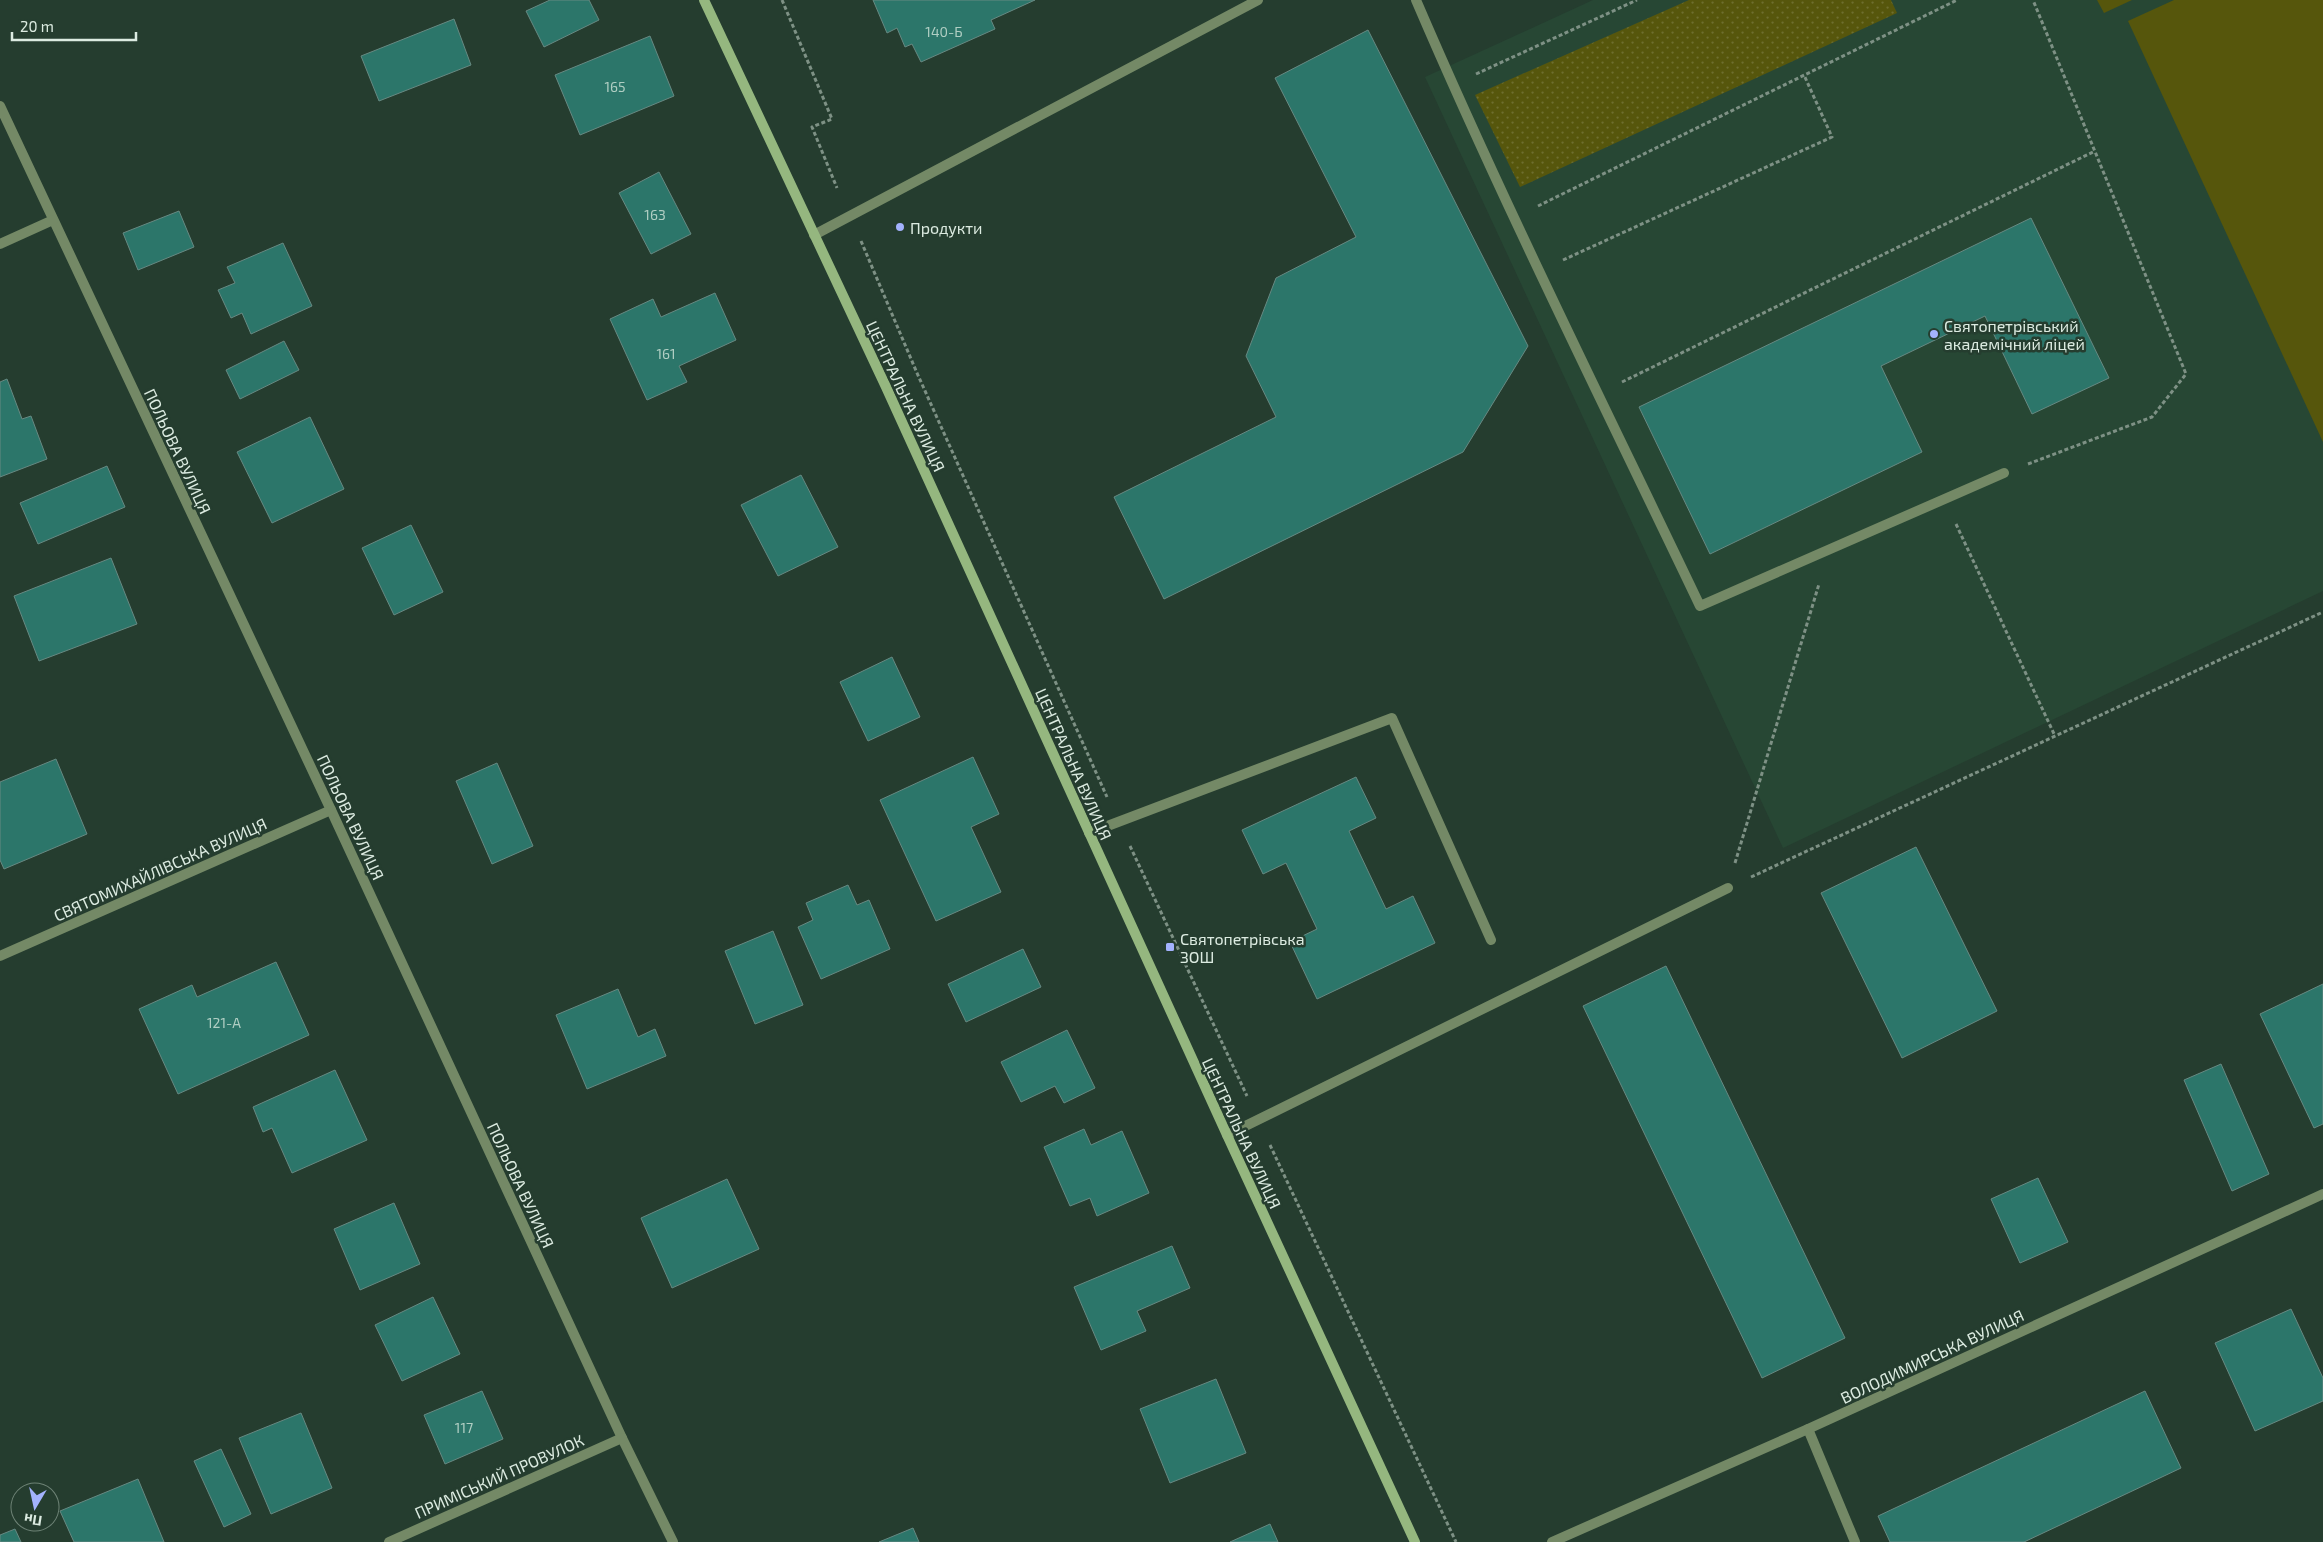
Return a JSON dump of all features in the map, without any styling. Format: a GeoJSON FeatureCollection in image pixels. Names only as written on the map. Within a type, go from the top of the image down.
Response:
{"type":"FeatureCollection","features":[{"type":"Feature","properties":{"kind":"main road","name":"ЦЕНТРАЛЬНА ВУЛИЦЯ"},"geometry":{"type":"LineString","coordinates":[[704,0],[886,387],[1415,1542]]}},
{"type":"Feature","properties":{"kind":"street"},"geometry":{"type":"LineString","coordinates":[[814,235],[1258,0]]}},
{"type":"Feature","properties":{"kind":"street"},"geometry":{"type":"LineString","coordinates":[[1416,0],[1453,85],[1540,271],[1700,606],[2004,472]]}},
{"type":"Feature","properties":{"kind":"street","name":"ПОЛЬОВА ВУЛИЦЯ"},"geometry":{"type":"LineString","coordinates":[[0,106],[672,1542]]}},
{"type":"Feature","properties":{"kind":"street"},"geometry":{"type":"LineString","coordinates":[[0,244],[53,220]]}},
{"type":"Feature","properties":{"kind":"street"},"geometry":{"type":"LineString","coordinates":[[1089,833],[1392,718],[1491,940]]}},
{"type":"Feature","properties":{"kind":"street","name":"СВЯТОМИХАЙЛІВСЬКА ВУЛИЦЯ"},"geometry":{"type":"LineString","coordinates":[[0,956],[331,810]]}},
{"type":"Feature","properties":{"kind":"street"},"geometry":{"type":"LineString","coordinates":[[1227,1135],[1728,888]]}},
{"type":"Feature","properties":{"kind":"street","name":"ВОЛОДИМИРСЬКА ВУЛИЦЯ"},"geometry":{"type":"LineString","coordinates":[[1552,1542],[1808,1429],[2323,1194]]}},
{"type":"Feature","properties":{"kind":"street"},"geometry":{"type":"LineString","coordinates":[[1808,1429],[1854,1542]]}},
{"type":"Feature","properties":{"kind":"street","name":"ПРИМІСЬКИЙ ПРОВУЛОК"},"geometry":{"type":"LineString","coordinates":[[389,1542],[622,1438]]}},
{"type":"Feature","properties":{"kind":"path"},"geometry":{"type":"LineString","coordinates":[[782,0],[832,119],[812,127],[837,188]]}},
{"type":"Feature","properties":{"kind":"path"},"geometry":{"type":"LineString","coordinates":[[1453,85],[1637,0]]}},
{"type":"Feature","properties":{"kind":"path"},"geometry":{"type":"LineString","coordinates":[[1515,217],[1957,0]]}},
{"type":"Feature","properties":{"kind":"path"},"geometry":{"type":"LineString","coordinates":[[2004,472],[2152,417],[2186,374],[2033,0]]}},
{"type":"Feature","properties":{"kind":"path"},"geometry":{"type":"LineString","coordinates":[[1540,271],[1832,137],[1804,75]]}},
{"type":"Feature","properties":{"kind":"path"},"geometry":{"type":"LineString","coordinates":[[1599,393],[2095,151]]}},
{"type":"Feature","properties":{"kind":"path"},"geometry":{"type":"LineString","coordinates":[[859,235],[917,374],[1118,821],[1456,1542]]}},
{"type":"Feature","properties":{"kind":"path"},"geometry":{"type":"LineString","coordinates":[[1945,499],[2055,736]]}},
{"type":"Feature","properties":{"kind":"path"},"geometry":{"type":"LineString","coordinates":[[1728,888],[1829,549]]}},
{"type":"Feature","properties":{"kind":"path"},"geometry":{"type":"LineString","coordinates":[[1728,888],[2323,612]]}},
{"type":"Feature","properties":{"kind":"shaded area","name":"Святопетрівський академічний ліцей"},"geometry":{"type":"Polygon","coordinates":[[[1593,0],[2323,0],[2323,591],[1783,848],[1425,77],[1593,0]]]}},
{"type":"Feature","properties":{"kind":"shaded area"},"geometry":{"type":"Polygon","coordinates":[[[1689,0],[1891,0],[1897,13],[1520,187],[1475,95],[1689,0]]]}},
{"type":"Feature","properties":{"kind":"shaded area"},"geometry":{"type":"Polygon","coordinates":[[[2097,0],[2132,0],[2104,13],[2097,0]]]}},
{"type":"Feature","properties":{"kind":"shaded area"},"geometry":{"type":"Polygon","coordinates":[[[2174,0],[2323,0],[2323,442],[2128,21],[2174,0]]]}},
{"type":"Feature","properties":{"kind":"building"},"geometry":{"type":"Polygon","coordinates":[[[550,0],[589,0],[599,20],[544,47],[526,11],[550,0]]]}},
{"type":"Feature","properties":{"kind":"building"},"geometry":{"type":"Polygon","coordinates":[[[873,0],[1035,0],[991,20],[995,29],[921,62],[912,44],[905,47],[897,28],[887,33],[873,0]]]}},
{"type":"Feature","properties":{"kind":"building"},"geometry":{"type":"Polygon","coordinates":[[[454,19],[471,65],[379,101],[361,56],[454,19]]]}},
{"type":"Feature","properties":{"kind":"building"},"geometry":{"type":"Polygon","coordinates":[[[1368,30],[1528,346],[1463,452],[1164,599],[1114,497],[1276,417],[1246,356],[1276,278],[1356,237],[1275,78],[1368,30]]]}},
{"type":"Feature","properties":{"kind":"building"},"geometry":{"type":"Polygon","coordinates":[[[650,36],[674,96],[580,135],[555,75],[650,36]]]}},
{"type":"Feature","properties":{"kind":"building"},"geometry":{"type":"Polygon","coordinates":[[[659,172],[691,234],[651,254],[619,193],[659,172]]]}},
{"type":"Feature","properties":{"kind":"building"},"geometry":{"type":"Polygon","coordinates":[[[179,211],[194,247],[138,270],[123,233],[179,211]]]}},
{"type":"Feature","properties":{"kind":"building"},"geometry":{"type":"Polygon","coordinates":[[[2031,218],[2109,378],[2032,414],[1985,316],[1881,366],[1922,452],[1710,554],[1639,407],[2031,218]]]}},
{"type":"Feature","properties":{"kind":"building"},"geometry":{"type":"Polygon","coordinates":[[[283,243],[312,306],[251,334],[242,313],[231,318],[218,290],[235,283],[227,267],[283,243]]]}},
{"type":"Feature","properties":{"kind":"building"},"geometry":{"type":"Polygon","coordinates":[[[715,293],[736,340],[679,366],[687,382],[647,400],[610,319],[653,299],[661,317],[715,293]]]}},
{"type":"Feature","properties":{"kind":"building"},"geometry":{"type":"Polygon","coordinates":[[[284,341],[299,370],[240,399],[226,370],[284,341]]]}},
{"type":"Feature","properties":{"kind":"building"},"geometry":{"type":"Polygon","coordinates":[[[7,379],[22,419],[31,416],[47,459],[0,477],[0,382],[7,379]]]}},
{"type":"Feature","properties":{"kind":"building"},"geometry":{"type":"Polygon","coordinates":[[[310,417],[344,489],[272,523],[237,452],[310,417]]]}},
{"type":"Feature","properties":{"kind":"building"},"geometry":{"type":"Polygon","coordinates":[[[107,466],[125,507],[38,544],[20,503],[107,466]]]}},
{"type":"Feature","properties":{"kind":"building"},"geometry":{"type":"Polygon","coordinates":[[[801,475],[838,547],[778,576],[741,505],[801,475]]]}},
{"type":"Feature","properties":{"kind":"building"},"geometry":{"type":"Polygon","coordinates":[[[411,525],[443,592],[394,615],[362,548],[411,525]]]}},
{"type":"Feature","properties":{"kind":"building"},"geometry":{"type":"Polygon","coordinates":[[[111,558],[137,624],[39,661],[14,596],[111,558]]]}},
{"type":"Feature","properties":{"kind":"building"},"geometry":{"type":"Polygon","coordinates":[[[892,657],[920,717],[868,741],[840,682],[892,657]]]}},
{"type":"Feature","properties":{"kind":"building"},"geometry":{"type":"Polygon","coordinates":[[[973,757],[999,814],[971,827],[1001,892],[936,921],[880,800],[973,757]]]}},
{"type":"Feature","properties":{"kind":"building"},"geometry":{"type":"Polygon","coordinates":[[[56,759],[87,834],[4,869],[0,860],[0,782],[56,759]]]}},
{"type":"Feature","properties":{"kind":"building"},"geometry":{"type":"Polygon","coordinates":[[[497,763],[533,846],[492,864],[456,781],[497,763]]]}},
{"type":"Feature","properties":{"kind":"building"},"geometry":{"type":"Polygon","coordinates":[[[1356,777],[1376,818],[1349,831],[1386,909],[1413,896],[1435,943],[1317,999],[1290,942],[1317,929],[1286,863],[1263,874],[1242,830],[1356,777]]]}},
{"type":"Feature","properties":{"kind":"building"},"geometry":{"type":"Polygon","coordinates":[[[1916,847],[1997,1011],[1902,1058],[1821,893],[1916,847]]]}},
{"type":"Feature","properties":{"kind":"building"},"geometry":{"type":"Polygon","coordinates":[[[848,885],[857,905],[869,900],[890,949],[821,979],[798,927],[813,920],[806,903],[848,885]]]}},
{"type":"Feature","properties":{"kind":"building"},"geometry":{"type":"Polygon","coordinates":[[[773,931],[803,1005],[755,1024],[725,951],[773,931]]]}},
{"type":"Feature","properties":{"kind":"building"},"geometry":{"type":"Polygon","coordinates":[[[1023,949],[1041,987],[966,1022],[948,984],[1023,949]]]}},
{"type":"Feature","properties":{"kind":"building"},"geometry":{"type":"Polygon","coordinates":[[[276,962],[309,1035],[178,1094],[139,1009],[192,985],[197,997],[276,962]]]}},
{"type":"Feature","properties":{"kind":"building"},"geometry":{"type":"Polygon","coordinates":[[[1666,966],[1845,1338],[1762,1378],[1583,1006],[1666,966]]]}},
{"type":"Feature","properties":{"kind":"building"},"geometry":{"type":"Polygon","coordinates":[[[2323,984],[2323,1124],[2314,1128],[2260,1014],[2323,984]]]}},
{"type":"Feature","properties":{"kind":"building"},"geometry":{"type":"Polygon","coordinates":[[[618,989],[638,1037],[655,1029],[666,1056],[587,1089],[556,1015],[618,989]]]}},
{"type":"Feature","properties":{"kind":"building"},"geometry":{"type":"Polygon","coordinates":[[[1067,1030],[1095,1088],[1064,1103],[1055,1086],[1021,1102],[1001,1062],[1067,1030]]]}},
{"type":"Feature","properties":{"kind":"building"},"geometry":{"type":"Polygon","coordinates":[[[2221,1064],[2269,1174],[2232,1191],[2184,1080],[2221,1064]]]}},
{"type":"Feature","properties":{"kind":"building"},"geometry":{"type":"Polygon","coordinates":[[[335,1070],[367,1140],[292,1173],[272,1128],[263,1132],[253,1107],[335,1070]]]}},
{"type":"Feature","properties":{"kind":"building"},"geometry":{"type":"Polygon","coordinates":[[[1084,1129],[1091,1145],[1122,1131],[1149,1193],[1097,1216],[1090,1198],[1070,1206],[1044,1147],[1084,1129]]]}},
{"type":"Feature","properties":{"kind":"building"},"geometry":{"type":"Polygon","coordinates":[[[2038,1178],[2068,1242],[2020,1263],[1991,1199],[2038,1178]]]}},
{"type":"Feature","properties":{"kind":"building"},"geometry":{"type":"Polygon","coordinates":[[[727,1179],[759,1249],[672,1288],[641,1218],[727,1179]]]}},
{"type":"Feature","properties":{"kind":"building"},"geometry":{"type":"Polygon","coordinates":[[[394,1203],[420,1264],[360,1290],[334,1229],[394,1203]]]}},
{"type":"Feature","properties":{"kind":"building"},"geometry":{"type":"Polygon","coordinates":[[[1172,1246],[1190,1288],[1137,1311],[1146,1331],[1101,1350],[1074,1287],[1172,1246]]]}},
{"type":"Feature","properties":{"kind":"building"},"geometry":{"type":"Polygon","coordinates":[[[433,1297],[460,1354],[402,1381],[375,1325],[433,1297]]]}},
{"type":"Feature","properties":{"kind":"building"},"geometry":{"type":"Polygon","coordinates":[[[2291,1309],[2323,1378],[2323,1401],[2255,1431],[2215,1343],[2291,1309]]]}},
{"type":"Feature","properties":{"kind":"building"},"geometry":{"type":"Polygon","coordinates":[[[1216,1379],[1246,1453],[1170,1483],[1140,1409],[1216,1379]]]}},
{"type":"Feature","properties":{"kind":"building"},"geometry":{"type":"Polygon","coordinates":[[[482,1391],[503,1439],[445,1464],[424,1415],[482,1391]]]}},
{"type":"Feature","properties":{"kind":"building"},"geometry":{"type":"Polygon","coordinates":[[[2145,1391],[2181,1468],[2024,1542],[1890,1542],[1878,1516],[2145,1391]]]}},
{"type":"Feature","properties":{"kind":"building"},"geometry":{"type":"Polygon","coordinates":[[[301,1413],[332,1488],[271,1514],[239,1438],[301,1413]]]}},
{"type":"Feature","properties":{"kind":"building"},"geometry":{"type":"Polygon","coordinates":[[[221,1449],[251,1514],[224,1527],[194,1461],[221,1449]]]}},
{"type":"Feature","properties":{"kind":"building"},"geometry":{"type":"Polygon","coordinates":[[[138,1479],[164,1542],[74,1542],[60,1511],[138,1479]]]}},
{"type":"Feature","properties":{"kind":"building"},"geometry":{"type":"Polygon","coordinates":[[[1270,1524],[1278,1542],[1230,1542],[1270,1524]]]}},
{"type":"Feature","properties":{"kind":"building"},"geometry":{"type":"Polygon","coordinates":[[[913,1528],[919,1542],[879,1542],[913,1528]]]}},
{"type":"Feature","properties":{"kind":"building"},"geometry":{"type":"Polygon","coordinates":[[[10,1531],[16,1532],[21,1542],[0,1542],[0,1535],[10,1531]]]}},
{"type":"Feature","properties":{"kind":"place","name":"Продукти"},"geometry":{"type":"Point","coordinates":[900,227]}},
{"type":"Feature","properties":{"kind":"place","name":"Святопетрівський академічний ліцей"},"geometry":{"type":"Point","coordinates":[1934,334]}},
{"type":"Feature","properties":{"kind":"place","name":"Святопетрівська ЗОШ"},"geometry":{"type":"Point","coordinates":[1170,947]}}]}
